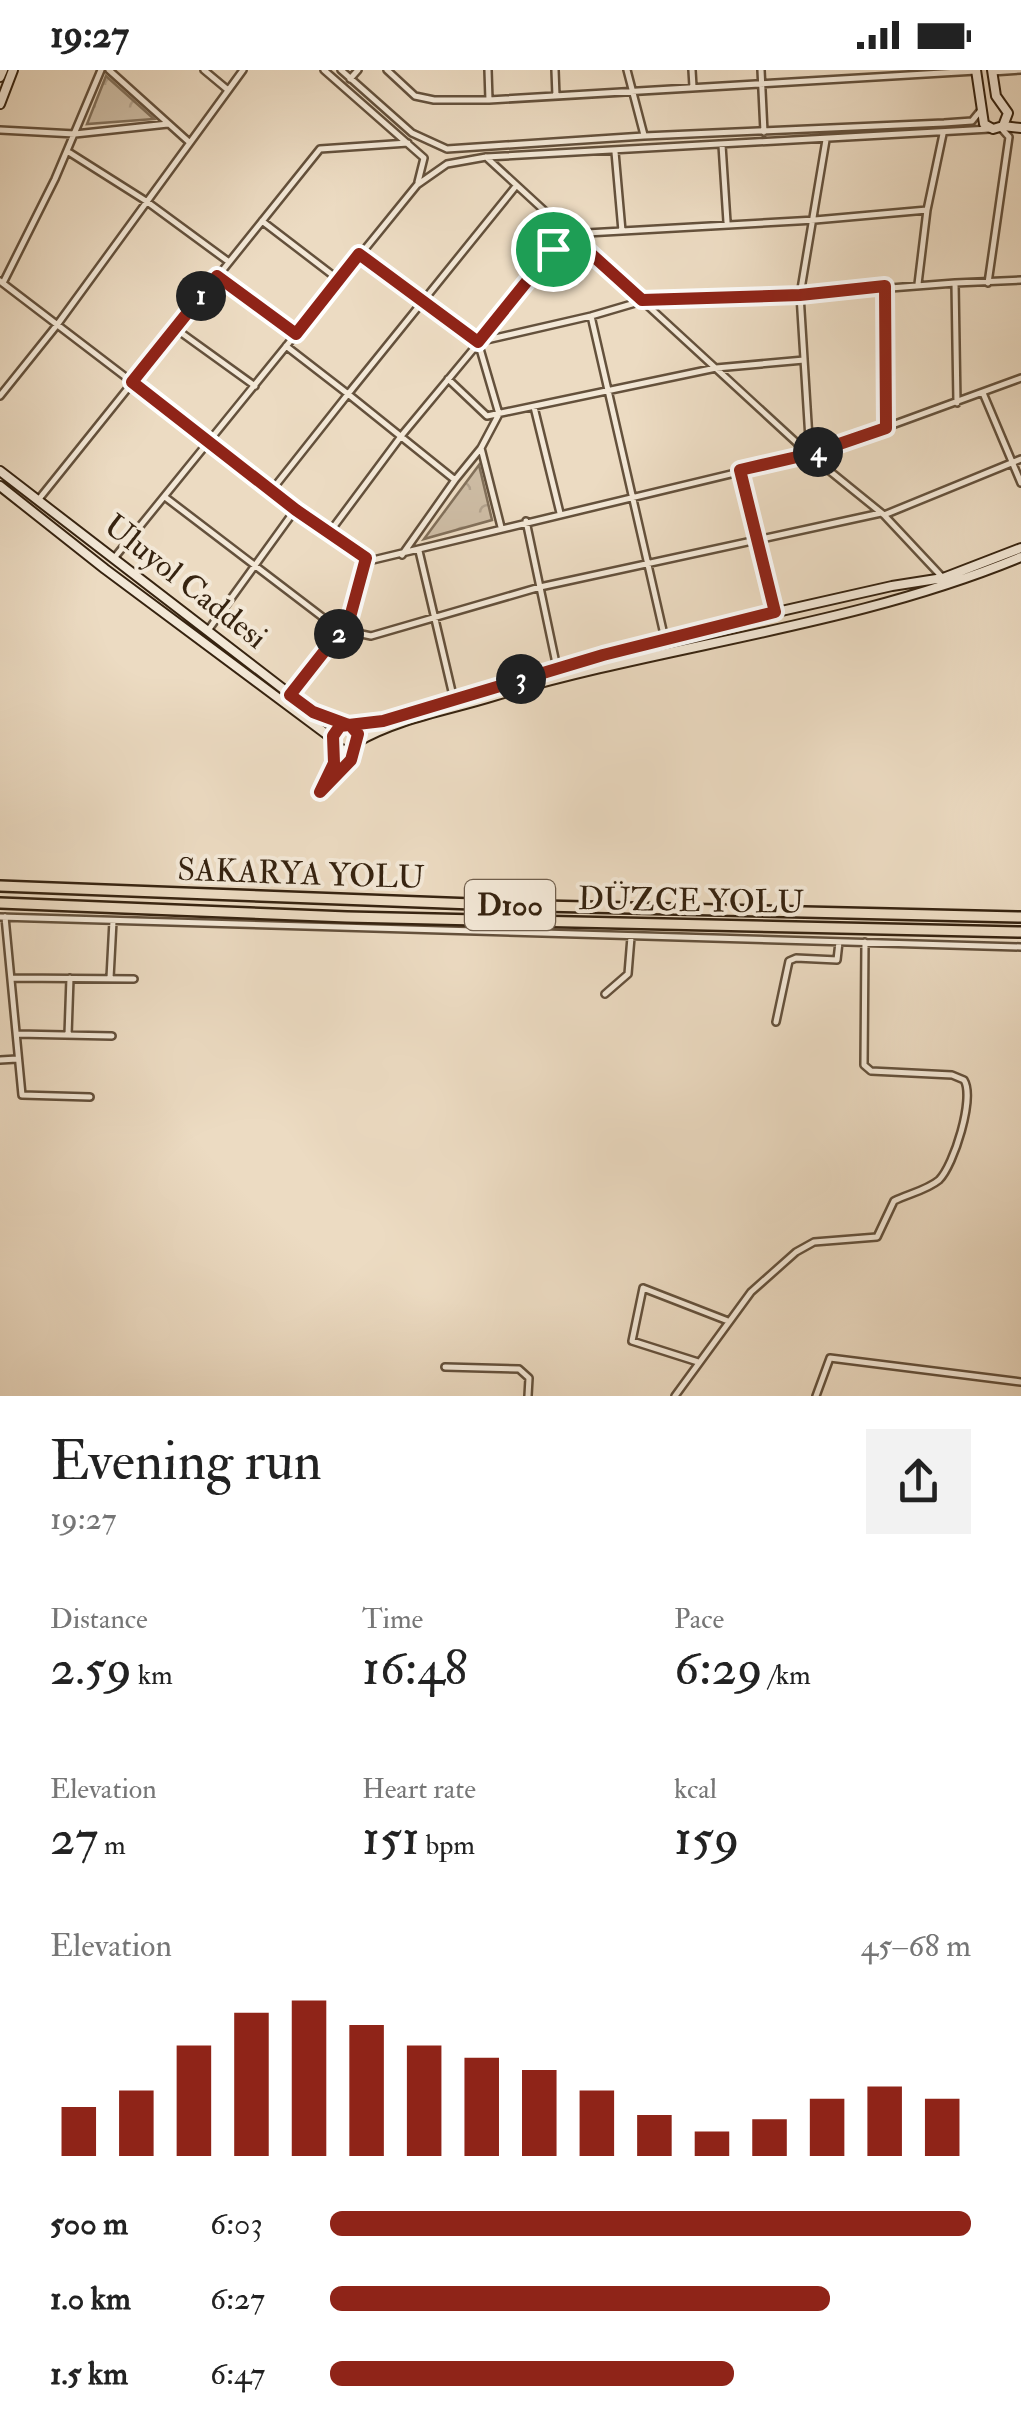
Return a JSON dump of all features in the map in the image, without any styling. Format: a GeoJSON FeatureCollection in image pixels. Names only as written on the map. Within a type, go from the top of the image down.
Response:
{"type":"FeatureCollection","features":[{"type":"Feature","properties":{"kind":"highway","name":"SAKARYA YOLU"},"geometry":{"type":"LineString","coordinates":[[0,886],[1021,918]]}},
{"type":"Feature","properties":{"kind":"highway","name":"DÜZCE YOLU"},"geometry":{"type":"LineString","coordinates":[[0,904],[346,918],[1021,932]]}},
{"type":"Feature","properties":{"kind":"main road"},"geometry":{"type":"LineString","coordinates":[[0,78],[3,70]]}},
{"type":"Feature","properties":{"kind":"main road"},"geometry":{"type":"LineString","coordinates":[[0,104],[13,70]]}},
{"type":"Feature","properties":{"kind":"main road"},"geometry":{"type":"LineString","coordinates":[[976,71],[982,121],[999,128],[1021,128]]}},
{"type":"Feature","properties":{"kind":"main road"},"geometry":{"type":"LineString","coordinates":[[992,71],[994,88],[1007,120],[999,128]]}},
{"type":"Feature","properties":{"kind":"main road"},"geometry":{"type":"LineString","coordinates":[[982,109],[990,102],[1021,112]]}},
{"type":"Feature","properties":{"kind":"main road","name":"Uluyol Caddesi"},"geometry":{"type":"LineString","coordinates":[[0,471],[313,712],[347,726]]}},
{"type":"Feature","properties":{"kind":"main road","name":"Uluyol Caddesi"},"geometry":{"type":"LineString","coordinates":[[0,486],[104,570],[334,742]]}},
{"type":"Feature","properties":{"kind":"main road"},"geometry":{"type":"LineString","coordinates":[[347,726],[356,731],[351,760],[320,792],[334,763],[336,730],[347,726],[383,721],[665,638],[943,578],[1021,548]]}},
{"type":"Feature","properties":{"kind":"main road"},"geometry":{"type":"LineString","coordinates":[[334,742],[344,750],[407,722],[568,675],[880,606],[1021,557]]}},
{"type":"Feature","properties":{"kind":"street"},"geometry":{"type":"LineString","coordinates":[[189,142],[105,70],[1,282],[296,510],[366,558],[402,556],[526,521],[810,454],[1021,378]]}},
{"type":"Feature","properties":{"kind":"street"},"geometry":{"type":"LineString","coordinates":[[204,70],[228,90]]}},
{"type":"Feature","properties":{"kind":"street"},"geometry":{"type":"LineString","coordinates":[[0,396],[242,70]]}},
{"type":"Feature","properties":{"kind":"street"},"geometry":{"type":"LineString","coordinates":[[324,70],[436,169]]}},
{"type":"Feature","properties":{"kind":"street"},"geometry":{"type":"LineString","coordinates":[[340,70],[412,133],[447,149],[972,121],[982,109]]}},
{"type":"Feature","properties":{"kind":"street"},"geometry":{"type":"LineString","coordinates":[[350,79],[358,70]]}},
{"type":"Feature","properties":{"kind":"street"},"geometry":{"type":"LineString","coordinates":[[387,70],[415,96],[434,100],[976,71]]}},
{"type":"Feature","properties":{"kind":"street"},"geometry":{"type":"LineString","coordinates":[[488,70],[489,100]]}},
{"type":"Feature","properties":{"kind":"street"},"geometry":{"type":"LineString","coordinates":[[555,70],[556,96]]}},
{"type":"Feature","properties":{"kind":"street"},"geometry":{"type":"LineString","coordinates":[[627,70],[644,136]]}},
{"type":"Feature","properties":{"kind":"street"},"geometry":{"type":"LineString","coordinates":[[692,70],[693,88]]}},
{"type":"Feature","properties":{"kind":"street"},"geometry":{"type":"LineString","coordinates":[[761,70],[764,132]]}},
{"type":"Feature","properties":{"kind":"street"},"geometry":{"type":"LineString","coordinates":[[830,70],[830,81]]}},
{"type":"Feature","properties":{"kind":"street"},"geometry":{"type":"LineString","coordinates":[[992,71],[1021,70]]}},
{"type":"Feature","properties":{"kind":"street"},"geometry":{"type":"LineString","coordinates":[[0,130],[75,134],[168,124]]}},
{"type":"Feature","properties":{"kind":"street"},"geometry":{"type":"LineString","coordinates":[[114,557],[417,184],[447,164],[486,156],[615,152],[999,128],[1009,136],[988,283]]}},
{"type":"Feature","properties":{"kind":"street"},"geometry":{"type":"LineString","coordinates":[[918,284],[926,210],[943,134]]}},
{"type":"Feature","properties":{"kind":"street"},"geometry":{"type":"LineString","coordinates":[[810,454],[800,295],[826,140]]}},
{"type":"Feature","properties":{"kind":"street"},"geometry":{"type":"LineString","coordinates":[[39,499],[320,149],[408,143]]}},
{"type":"Feature","properties":{"kind":"street"},"geometry":{"type":"LineString","coordinates":[[417,184],[425,150],[433,144]]}},
{"type":"Feature","properties":{"kind":"street"},"geometry":{"type":"LineString","coordinates":[[722,146],[727,223]]}},
{"type":"Feature","properties":{"kind":"street"},"geometry":{"type":"LineString","coordinates":[[447,149],[447,164]]}},
{"type":"Feature","properties":{"kind":"street"},"geometry":{"type":"LineString","coordinates":[[67,151],[229,262]]}},
{"type":"Feature","properties":{"kind":"street"},"geometry":{"type":"LineString","coordinates":[[615,152],[622,231]]}},
{"type":"Feature","properties":{"kind":"street"},"geometry":{"type":"LineString","coordinates":[[486,156],[810,454],[883,514],[943,578],[958,581]]}},
{"type":"Feature","properties":{"kind":"street"},"geometry":{"type":"LineString","coordinates":[[272,490],[516,186]]}},
{"type":"Feature","properties":{"kind":"street"},"geometry":{"type":"LineString","coordinates":[[328,533],[402,435],[569,234],[926,210]]}},
{"type":"Feature","properties":{"kind":"street"},"geometry":{"type":"LineString","coordinates":[[262,221],[339,280]]}},
{"type":"Feature","properties":{"kind":"street"},"geometry":{"type":"LineString","coordinates":[[359,254],[478,342],[498,414],[480,448],[402,556]]}},
{"type":"Feature","properties":{"kind":"street"},"geometry":{"type":"LineString","coordinates":[[217,276],[296,334]]}},
{"type":"Feature","properties":{"kind":"street"},"geometry":{"type":"LineString","coordinates":[[478,342],[642,300],[800,295],[885,286],[1021,280]]}},
{"type":"Feature","properties":{"kind":"street"},"geometry":{"type":"LineString","coordinates":[[954,283],[958,403]]}},
{"type":"Feature","properties":{"kind":"street"},"geometry":{"type":"LineString","coordinates":[[885,286],[886,428]]}},
{"type":"Feature","properties":{"kind":"street"},"geometry":{"type":"LineString","coordinates":[[591,316],[665,638]]}},
{"type":"Feature","properties":{"kind":"street"},"geometry":{"type":"LineString","coordinates":[[175,328],[255,386]]}},
{"type":"Feature","properties":{"kind":"street"},"geometry":{"type":"LineString","coordinates":[[286,346],[454,480]]}},
{"type":"Feature","properties":{"kind":"street"},"geometry":{"type":"LineString","coordinates":[[448,379],[486,416],[716,368],[804,360]]}},
{"type":"Feature","properties":{"kind":"street"},"geometry":{"type":"LineString","coordinates":[[983,393],[1021,482]]}},
{"type":"Feature","properties":{"kind":"street"},"geometry":{"type":"LineString","coordinates":[[534,407],[560,513]]}},
{"type":"Feature","properties":{"kind":"street"},"geometry":{"type":"LineString","coordinates":[[480,448],[501,528]]}},
{"type":"Feature","properties":{"kind":"street"},"geometry":{"type":"LineString","coordinates":[[164,497],[253,568],[344,631],[371,636],[540,587],[883,514],[1021,459]]}},
{"type":"Feature","properties":{"kind":"street"},"geometry":{"type":"LineString","coordinates":[[740,470],[775,612]]}},
{"type":"Feature","properties":{"kind":"street"},"geometry":{"type":"LineString","coordinates":[[209,629],[296,510]]}},
{"type":"Feature","properties":{"kind":"street"},"geometry":{"type":"LineString","coordinates":[[526,521],[557,668]]}},
{"type":"Feature","properties":{"kind":"street"},"geometry":{"type":"LineString","coordinates":[[418,551],[454,700]]}},
{"type":"Feature","properties":{"kind":"street"},"geometry":{"type":"LineString","coordinates":[[290,695],[344,631],[366,558]]}},
{"type":"Feature","properties":{"kind":"street"},"geometry":{"type":"LineString","coordinates":[[90,1097],[22,1095],[3,917],[1021,946]]}},
{"type":"Feature","properties":{"kind":"street"},"geometry":{"type":"LineString","coordinates":[[110,978],[113,920]]}},
{"type":"Feature","properties":{"kind":"street"},"geometry":{"type":"LineString","coordinates":[[605,994],[628,974],[631,937]]}},
{"type":"Feature","properties":{"kind":"street"},"geometry":{"type":"LineString","coordinates":[[776,1022],[789,962],[796,958],[837,960],[840,942]]}},
{"type":"Feature","properties":{"kind":"street"},"geometry":{"type":"LineString","coordinates":[[675,1396],[750,1292],[796,1252],[814,1242],[869,1240],[877,1236],[894,1202],[930,1186],[950,1162],[970,1097],[964,1080],[952,1075],[871,1071],[864,1064],[865,942]]}},
{"type":"Feature","properties":{"kind":"street"},"geometry":{"type":"LineString","coordinates":[[11,978],[134,979]]}},
{"type":"Feature","properties":{"kind":"street"},"geometry":{"type":"LineString","coordinates":[[68,1035],[70,978]]}},
{"type":"Feature","properties":{"kind":"street"},"geometry":{"type":"LineString","coordinates":[[16,1034],[112,1036]]}},
{"type":"Feature","properties":{"kind":"street"},"geometry":{"type":"LineString","coordinates":[[0,1060],[18,1059]]}},
{"type":"Feature","properties":{"kind":"street"},"geometry":{"type":"LineString","coordinates":[[698,1362],[632,1341],[643,1288],[728,1321]]}},
{"type":"Feature","properties":{"kind":"street"},"geometry":{"type":"LineString","coordinates":[[816,1396],[830,1358],[1021,1382]]}},
{"type":"Feature","properties":{"kind":"street"},"geometry":{"type":"LineString","coordinates":[[446,1367],[519,1369],[529,1378],[528,1396]]}},
{"type":"Feature","properties":{"kind":"green space"},"geometry":{"type":"Polygon","coordinates":[[[106,76],[154,119],[87,124],[106,76]]]}},
{"type":"Feature","properties":{"kind":"green space"},"geometry":{"type":"Polygon","coordinates":[[[479,465],[492,520],[424,539],[479,465]]]}},
{"type":"Feature","properties":{"kind":"route"},"geometry":{"type":"LineString","coordinates":[[553,249],[478,342],[359,254],[296,334],[217,276],[132,382],[296,510],[366,558],[346,632],[341,630],[290,695],[313,712],[351,726],[358,734],[351,760],[320,792],[334,763],[333,736],[340,726],[351,726],[383,721],[603,655],[775,612],[740,470],[810,454],[886,428],[885,286],[800,295],[642,300],[569,234],[553,249]]}}]}
